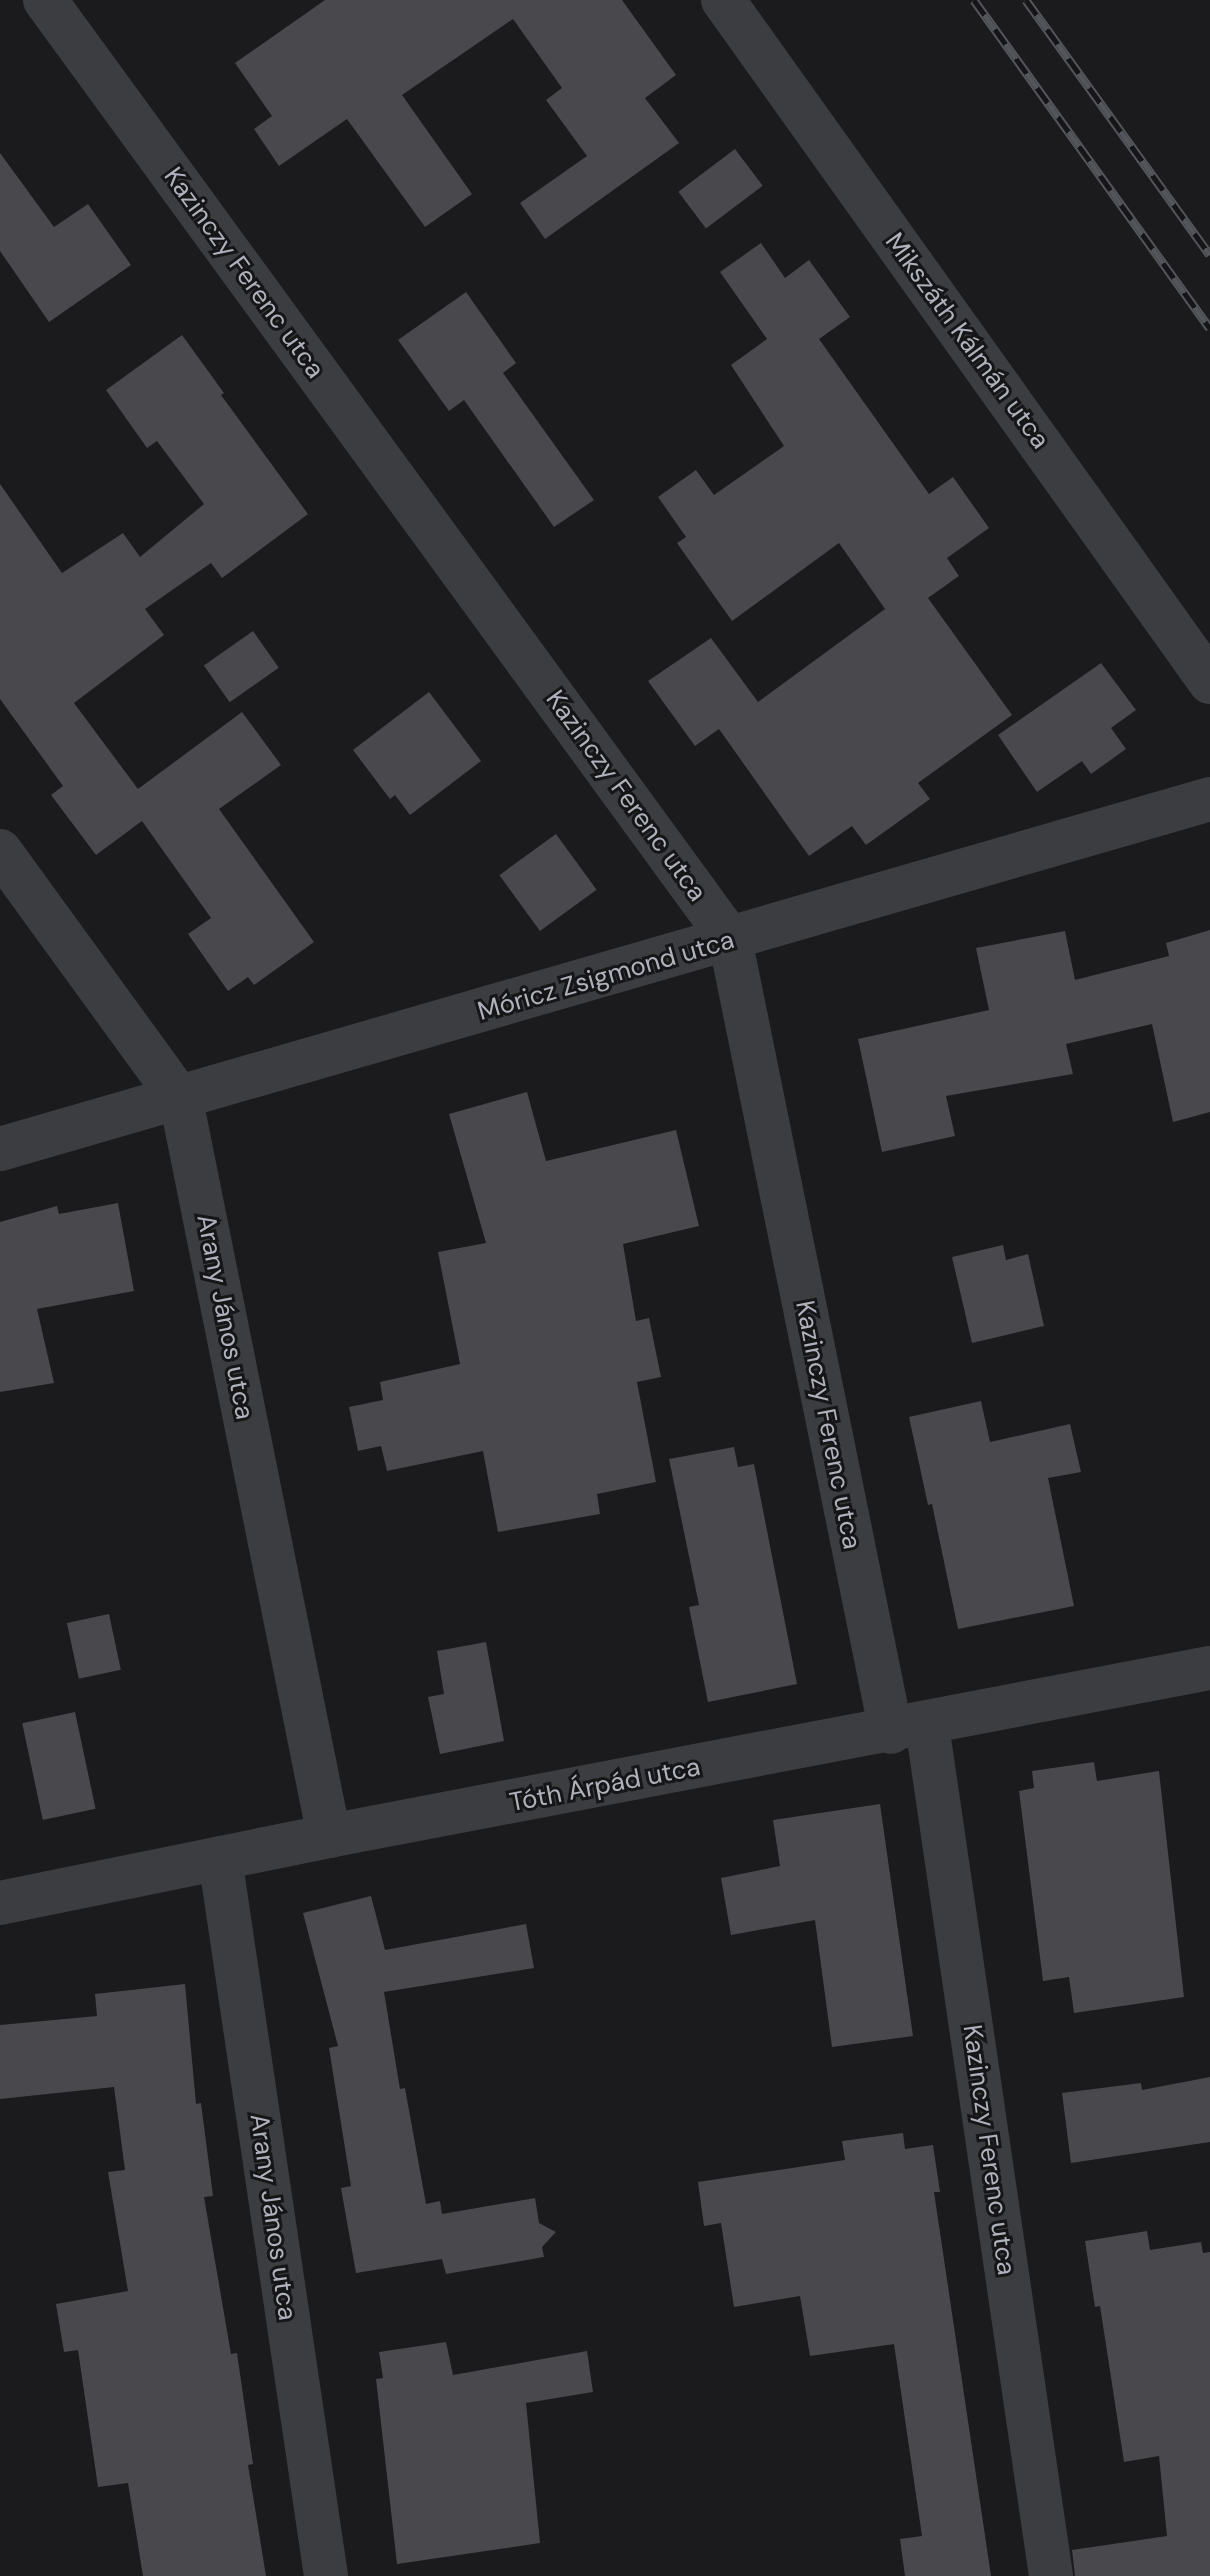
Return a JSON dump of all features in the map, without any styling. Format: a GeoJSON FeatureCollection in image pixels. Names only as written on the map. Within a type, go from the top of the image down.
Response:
{"type":"FeatureCollection","features":[{"type":"Feature","properties":{"kind":"street","name":"Kazinczy Ferenc utca"},"geometry":{"type":"LineString","coordinates":[[45,0],[730,939],[909,1728],[1051,2576]]}},
{"type":"Feature","properties":{"kind":"street","name":"Mikszáth Kálmán utca"},"geometry":{"type":"LineString","coordinates":[[723,0],[1210,682]]}},
{"type":"Feature","properties":{"kind":"street","name":"Móricz Zsigmond utca"},"geometry":{"type":"LineString","coordinates":[[0,1149],[181,1100],[1210,799]]}},
{"type":"Feature","properties":{"kind":"street","name":"Arany János utca"},"geometry":{"type":"LineString","coordinates":[[0,851],[181,1100],[329,1836]]}},
{"type":"Feature","properties":{"kind":"street","name":"Tóth Árpád utca"},"geometry":{"type":"LineString","coordinates":[[0,1903],[329,1836],[909,1728],[1210,1668]]}},
{"type":"Feature","properties":{"kind":"street","name":"Arany János utca"},"geometry":{"type":"LineString","coordinates":[[220,1858],[326,2576]]}},
{"type":"Feature","properties":{"kind":"building"},"geometry":{"type":"Polygon","coordinates":[[[325,0],[622,0],[676,75],[645,98],[679,143],[545,239],[520,203],[587,156],[546,100],[562,88],[513,19],[402,95],[472,194],[425,227],[347,119],[279,166],[254,129],[272,116],[235,63],[325,0]]]}},
{"type":"Feature","properties":{"kind":"building"},"geometry":{"type":"Polygon","coordinates":[[[735,149],[763,186],[706,228],[678,192],[735,149]]]}},
{"type":"Feature","properties":{"kind":"building"},"geometry":{"type":"Polygon","coordinates":[[[0,153],[54,227],[88,204],[131,265],[49,322],[0,251],[0,153]]]}},
{"type":"Feature","properties":{"kind":"building"},"geometry":{"type":"Polygon","coordinates":[[[761,243],[785,278],[809,260],[850,317],[819,339],[929,494],[953,477],[989,528],[947,558],[959,576],[928,598],[1012,715],[918,783],[930,799],[866,845],[852,826],[809,856],[719,729],[695,746],[648,681],[711,638],[758,702],[885,609],[839,543],[732,621],[677,543],[686,537],[658,497],[696,470],[714,495],[784,446],[731,365],[767,339],[720,272],[761,243]]]}},
{"type":"Feature","properties":{"kind":"building"},"geometry":{"type":"Polygon","coordinates":[[[466,292],[516,363],[503,373],[594,500],[554,527],[464,400],[449,411],[398,340],[466,292]]]}},
{"type":"Feature","properties":{"kind":"building"},"geometry":{"type":"Polygon","coordinates":[[[182,335],[224,393],[221,395],[308,514],[222,578],[211,563],[145,609],[164,635],[74,703],[138,789],[242,712],[281,765],[219,809],[314,942],[254,985],[248,977],[228,991],[188,934],[211,918],[142,821],[96,855],[51,795],[63,786],[0,699],[0,484],[62,573],[123,533],[140,557],[204,504],[157,441],[147,448],[106,390],[182,335]]]}},
{"type":"Feature","properties":{"kind":"building"},"geometry":{"type":"Polygon","coordinates":[[[253,631],[279,668],[230,702],[204,665],[253,631]]]}},
{"type":"Feature","properties":{"kind":"building"},"geometry":{"type":"Polygon","coordinates":[[[1101,663],[1136,710],[1111,728],[1126,749],[1091,774],[1082,761],[1037,792],[998,735],[1101,663]]]}},
{"type":"Feature","properties":{"kind":"building"},"geometry":{"type":"Polygon","coordinates":[[[429,692],[481,761],[410,815],[395,795],[390,799],[353,750],[429,692]]]}},
{"type":"Feature","properties":{"kind":"building"},"geometry":{"type":"Polygon","coordinates":[[[556,834],[597,890],[540,931],[499,875],[556,834]]]}},
{"type":"Feature","properties":{"kind":"building"},"geometry":{"type":"Polygon","coordinates":[[[1210,930],[1210,1112],[1173,1122],[1152,1024],[1066,1044],[1073,1074],[946,1096],[955,1136],[882,1152],[858,1039],[989,1010],[976,948],[1065,931],[1075,980],[1169,956],[1166,943],[1210,930]]]}},
{"type":"Feature","properties":{"kind":"building"},"geometry":{"type":"Polygon","coordinates":[[[527,1092],[546,1161],[676,1130],[699,1226],[623,1244],[636,1321],[649,1318],[661,1377],[637,1382],[656,1482],[597,1494],[600,1514],[498,1532],[483,1451],[387,1471],[381,1446],[358,1451],[349,1407],[383,1400],[380,1382],[460,1364],[438,1252],[486,1243],[449,1114],[527,1092]]]}},
{"type":"Feature","properties":{"kind":"building"},"geometry":{"type":"Polygon","coordinates":[[[118,1203],[134,1291],[37,1309],[54,1383],[0,1392],[0,1222],[57,1206],[59,1214],[118,1203]]]}},
{"type":"Feature","properties":{"kind":"building"},"geometry":{"type":"Polygon","coordinates":[[[1003,1245],[1006,1260],[1028,1254],[1044,1326],[972,1343],[952,1257],[1003,1245]]]}},
{"type":"Feature","properties":{"kind":"building"},"geometry":{"type":"Polygon","coordinates":[[[981,1401],[990,1442],[1070,1424],[1081,1472],[1048,1478],[1074,1606],[958,1629],[932,1504],[928,1505],[909,1417],[981,1401]]]}},
{"type":"Feature","properties":{"kind":"building"},"geometry":{"type":"Polygon","coordinates":[[[734,1447],[738,1467],[754,1464],[797,1684],[708,1702],[689,1607],[699,1605],[669,1459],[734,1447]]]}},
{"type":"Feature","properties":{"kind":"building"},"geometry":{"type":"Polygon","coordinates":[[[109,1614],[121,1670],[79,1679],[67,1623],[109,1614]]]}},
{"type":"Feature","properties":{"kind":"building"},"geometry":{"type":"Polygon","coordinates":[[[486,1642],[504,1741],[440,1754],[428,1697],[444,1694],[437,1651],[486,1642]]]}},
{"type":"Feature","properties":{"kind":"building"},"geometry":{"type":"Polygon","coordinates":[[[75,1712],[96,1809],[43,1820],[22,1723],[75,1712]]]}},
{"type":"Feature","properties":{"kind":"building"},"geometry":{"type":"Polygon","coordinates":[[[1094,1762],[1097,1781],[1159,1771],[1184,1997],[1074,2013],[1069,1977],[1043,1981],[1019,1791],[1034,1788],[1032,1771],[1094,1762]]]}},
{"type":"Feature","properties":{"kind":"building"},"geometry":{"type":"Polygon","coordinates":[[[880,1804],[913,2036],[832,2047],[815,1920],[731,1935],[721,1878],[780,1866],[773,1820],[880,1804]]]}},
{"type":"Feature","properties":{"kind":"building"},"geometry":{"type":"Polygon","coordinates":[[[371,1896],[385,1950],[526,1924],[534,1968],[384,1992],[400,2089],[405,2088],[426,2204],[440,2201],[442,2214],[535,2198],[539,2223],[556,2232],[542,2247],[544,2257],[446,2274],[442,2259],[356,2273],[341,2188],[351,2186],[329,2048],[338,2046],[303,1913],[371,1896]]]}},
{"type":"Feature","properties":{"kind":"building"},"geometry":{"type":"Polygon","coordinates":[[[185,1984],[196,2104],[201,2103],[213,2196],[204,2197],[231,2354],[237,2353],[253,2464],[248,2465],[266,2576],[143,2576],[128,2483],[98,2487],[78,2350],[64,2352],[56,2304],[128,2291],[108,2172],[125,2170],[114,2087],[0,2099],[0,2025],[97,2016],[95,1994],[185,1984]]]}},
{"type":"Feature","properties":{"kind":"building"},"geometry":{"type":"Polygon","coordinates":[[[1210,2077],[1210,2142],[1071,2163],[1062,2093],[1141,2083],[1142,2090],[1210,2077]]]}},
{"type":"Feature","properties":{"kind":"building"},"geometry":{"type":"Polygon","coordinates":[[[903,2133],[905,2149],[933,2145],[940,2192],[934,2192],[991,2576],[905,2576],[900,2539],[922,2536],[894,2344],[810,2356],[800,2296],[734,2307],[721,2223],[704,2226],[698,2182],[845,2160],[842,2141],[903,2133]]]}},
{"type":"Feature","properties":{"kind":"building"},"geometry":{"type":"Polygon","coordinates":[[[1147,2231],[1150,2250],[1201,2242],[1203,2253],[1210,2252],[1210,2576],[1075,2576],[1072,2550],[1167,2536],[1159,2456],[1124,2462],[1100,2306],[1095,2307],[1085,2241],[1147,2231]]]}},
{"type":"Feature","properties":{"kind":"building"},"geometry":{"type":"Polygon","coordinates":[[[446,2342],[453,2375],[587,2351],[593,2392],[526,2403],[540,2543],[397,2564],[376,2379],[383,2378],[379,2352],[446,2342]]]}},
{"type":"Feature","properties":{"kind":"railway"},"geometry":{"type":"LineString","coordinates":[[974,0],[1210,328]]}},
{"type":"Feature","properties":{"kind":"railway"},"geometry":{"type":"LineString","coordinates":[[1026,0],[1210,255]]}}]}
